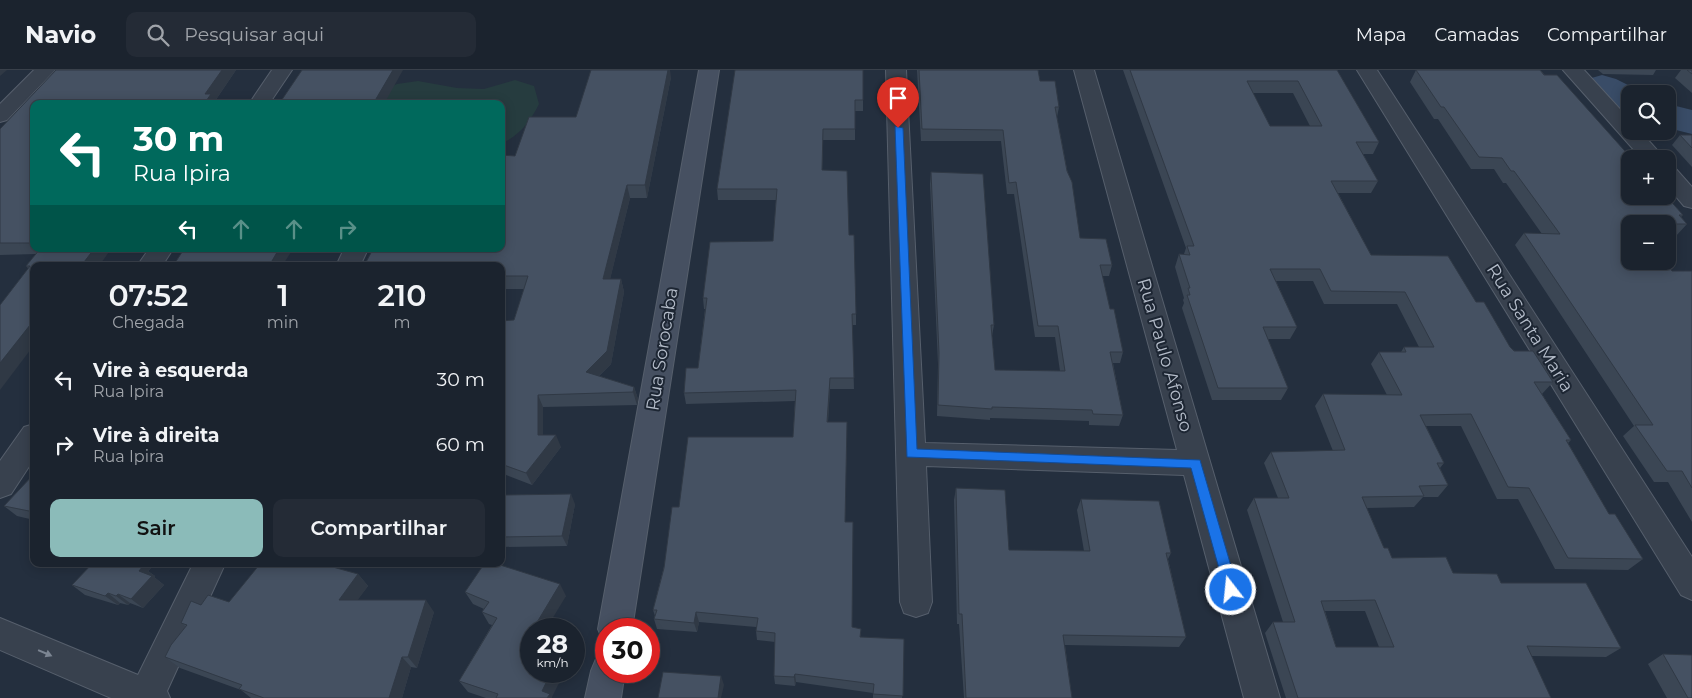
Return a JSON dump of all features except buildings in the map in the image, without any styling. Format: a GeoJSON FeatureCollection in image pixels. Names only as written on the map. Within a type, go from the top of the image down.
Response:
{"type":"FeatureCollection","features":[{"type":"Feature","properties":{"kind":"main road","name":"Rua Sorocaba"},"geometry":{"type":"LineString","coordinates":[[617,618],[709,70]]}},
{"type":"Feature","properties":{"kind":"main road"},"geometry":{"type":"LineString","coordinates":[[603,698],[606,683]]}},
{"type":"Feature","properties":{"kind":"street"},"geometry":{"type":"LineString","coordinates":[[0,116],[46,70]]}},
{"type":"Feature","properties":{"kind":"street"},"geometry":{"type":"LineString","coordinates":[[262,100],[282,70]]}},
{"type":"Feature","properties":{"kind":"street"},"geometry":{"type":"LineString","coordinates":[[896,70],[912,454],[916,602]]}},
{"type":"Feature","properties":{"kind":"street","name":"Rua Paulo Afonso"},"geometry":{"type":"LineString","coordinates":[[1084,70],[1262,698]]}},
{"type":"Feature","properties":{"kind":"street","name":"Rua Santa Maria"},"geometry":{"type":"LineString","coordinates":[[1367,70],[1688,574]]}},
{"type":"Feature","properties":{"kind":"street"},"geometry":{"type":"LineString","coordinates":[[1573,70],[1646,150]]}},
{"type":"Feature","properties":{"kind":"street"},"geometry":{"type":"LineString","coordinates":[[1676,183],[1692,201]]}},
{"type":"Feature","properties":{"kind":"street"},"geometry":{"type":"LineString","coordinates":[[0,485],[30,441]]}},
{"type":"Feature","properties":{"kind":"street"},"geometry":{"type":"LineString","coordinates":[[912,454],[1195,464]]}},
{"type":"Feature","properties":{"kind":"street"},"geometry":{"type":"LineString","coordinates":[[0,634],[150,697],[208,567]]}},
{"type":"Feature","properties":{"kind":"green space"},"geometry":{"type":"Polygon","coordinates":[[[515,80],[534,86],[539,104],[524,127],[505,142],[505,100],[367,100],[368,97],[397,84],[418,81],[457,88],[484,89],[515,80]]]}},
{"type":"Feature","properties":{"kind":"waterway"},"geometry":{"type":"LineString","coordinates":[[1602,87],[1621,96]]}},
{"type":"Feature","properties":{"kind":"waterway"},"geometry":{"type":"LineString","coordinates":[[1676,118],[1692,122]]}},
{"type":"Feature","properties":{"kind":"route"},"geometry":{"type":"LineString","coordinates":[[898,128],[912,454],[1195,464],[1231,590]]}}]}
